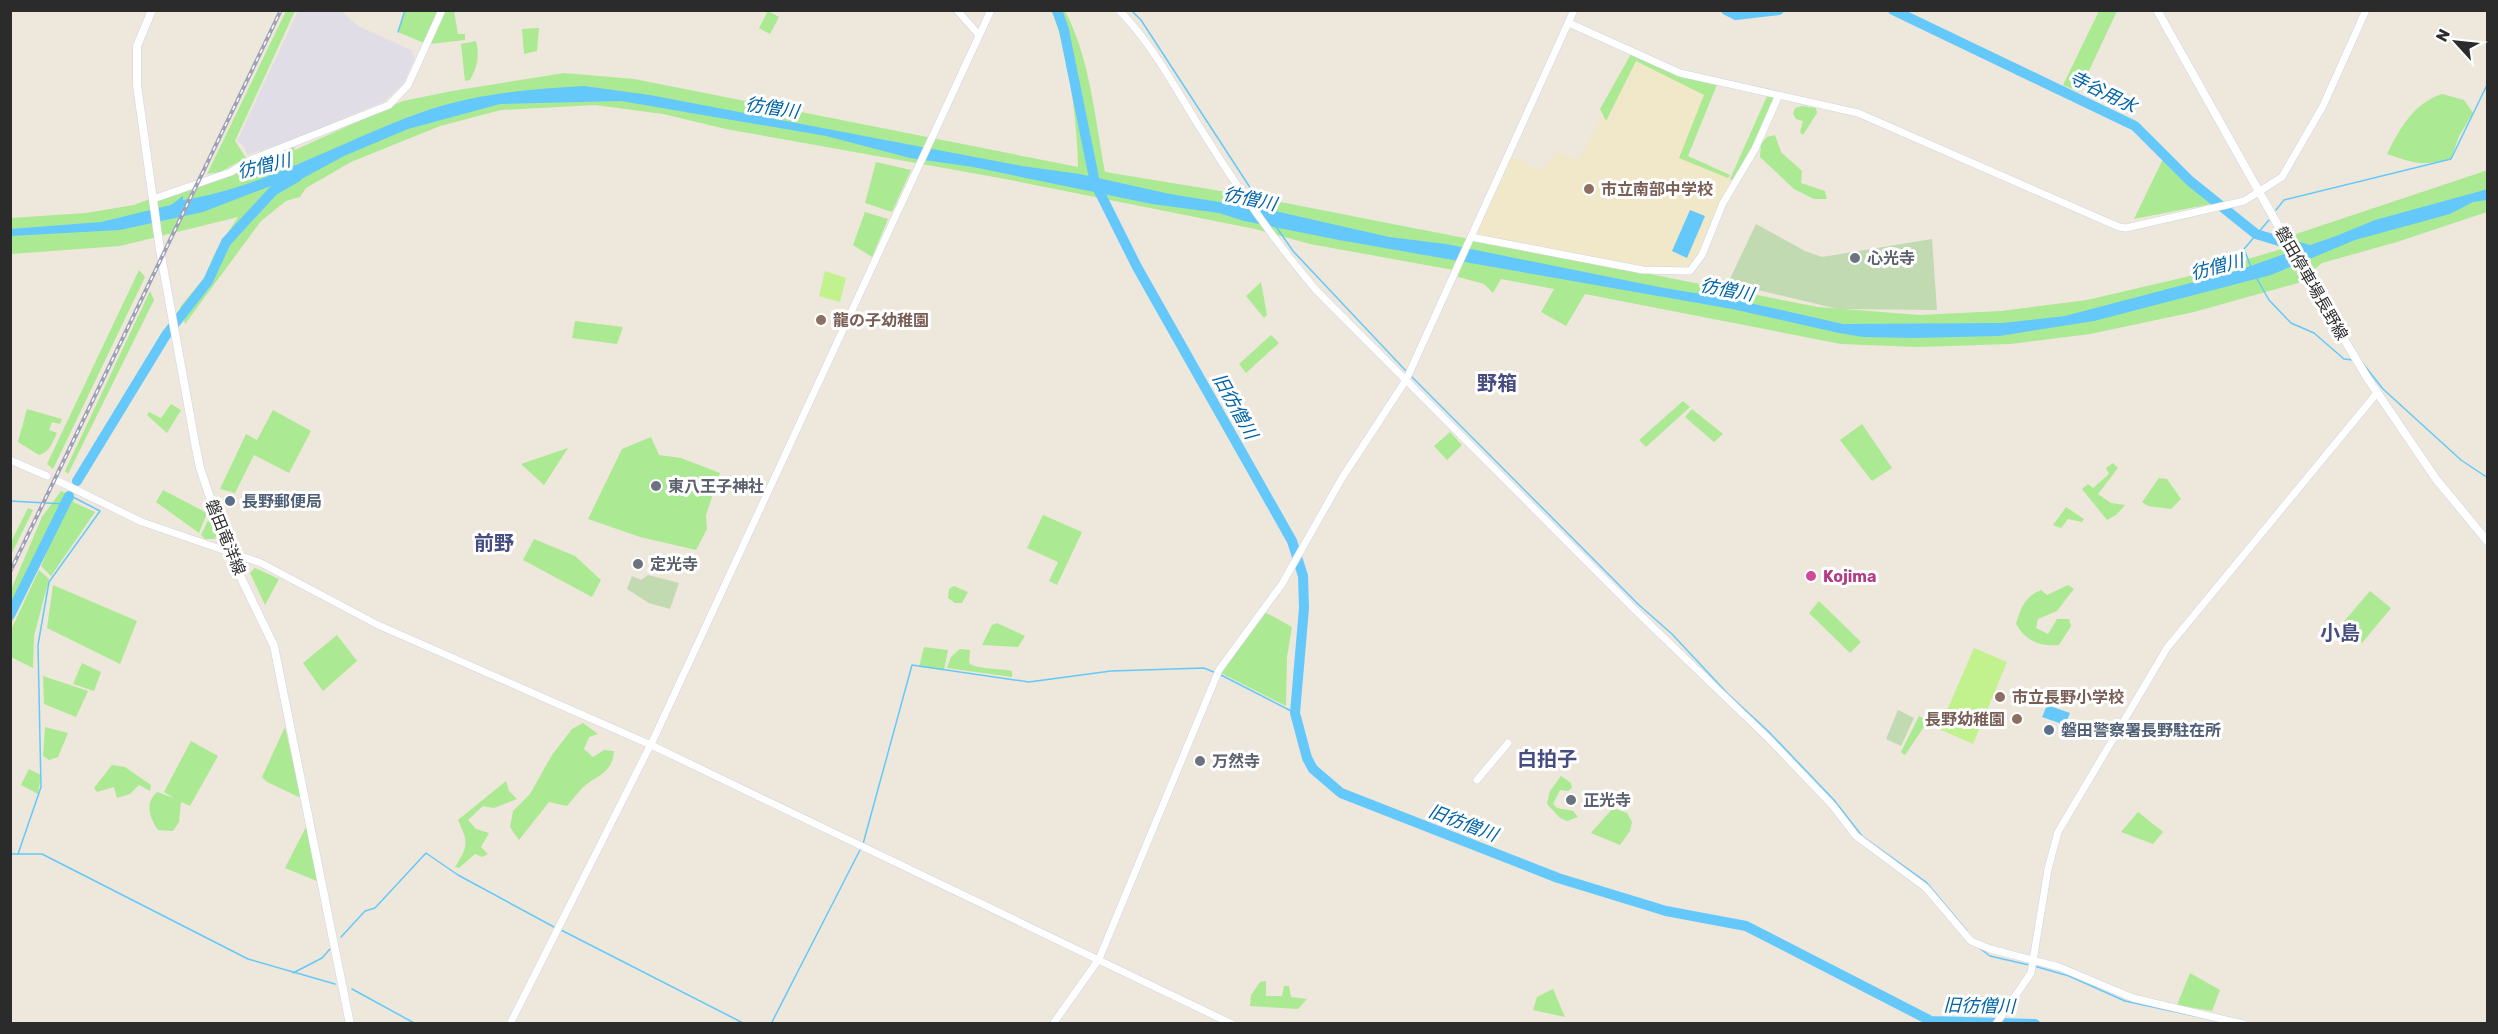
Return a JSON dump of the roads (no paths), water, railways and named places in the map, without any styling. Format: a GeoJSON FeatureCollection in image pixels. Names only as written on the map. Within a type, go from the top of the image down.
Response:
{"type":"FeatureCollection","features":[{"type":"Feature","properties":{"kind":"main road","name":"磐田竜洋線"},"geometry":{"type":"LineString","coordinates":[[152,10],[140,37],[135,56],[153,199],[200,468],[229,553],[265,623],[279,662],[350,1023]]}},
{"type":"Feature","properties":{"kind":"main road","name":"磐田停車場長野線"},"geometry":{"type":"LineString","coordinates":[[2157,10],[2304,272],[2377,393],[2436,479],[2487,542]]}},
{"type":"Feature","properties":{"kind":"street"},"geometry":{"type":"LineString","coordinates":[[153,199],[231,172],[250,159],[389,105],[408,85],[442,10]]}},
{"type":"Feature","properties":{"kind":"street"},"geometry":{"type":"LineString","coordinates":[[957,10],[979,35]]}},
{"type":"Feature","properties":{"kind":"street"},"geometry":{"type":"LineString","coordinates":[[510,1023],[651,744],[991,10]]}},
{"type":"Feature","properties":{"kind":"street"},"geometry":{"type":"LineString","coordinates":[[1119,10],[1168,73],[1244,197],[1269,233],[1316,290],[1635,610],[1769,739],[1833,806],[1856,836],[1926,888],[1971,941],[1990,949],[2081,975],[2133,998],[2243,1023]]}},
{"type":"Feature","properties":{"kind":"street"},"geometry":{"type":"LineString","coordinates":[[1053,1023],[1099,959],[1217,673],[1282,584],[1342,478],[1406,380],[1574,10]]}},
{"type":"Feature","properties":{"kind":"street"},"geometry":{"type":"LineString","coordinates":[[1569,23],[1680,73],[1858,114],[2119,227],[2230,205],[2260,192],[2282,177],[2323,106],[2366,10]]}},
{"type":"Feature","properties":{"kind":"street"},"geometry":{"type":"LineString","coordinates":[[1471,239],[1643,270],[1690,271],[1702,255],[1723,203],[1755,149],[1778,97]]}},
{"type":"Feature","properties":{"kind":"street"},"geometry":{"type":"LineString","coordinates":[[1996,1023],[2022,990],[2034,960],[2048,869],[2058,832],[2167,648],[2377,393]]}},
{"type":"Feature","properties":{"kind":"street"},"geometry":{"type":"LineString","coordinates":[[10,460],[47,476]]}},
{"type":"Feature","properties":{"kind":"street"},"geometry":{"type":"LineString","coordinates":[[58,481],[142,522],[261,563],[399,634],[651,744],[862,848],[1232,1023]]}},
{"type":"Feature","properties":{"kind":"street"},"geometry":{"type":"LineString","coordinates":[[1477,780],[1508,743]]}},
{"type":"Feature","properties":{"kind":"water"},"geometry":{"type":"Polygon","coordinates":[[[584,86],[650,95],[1022,166],[1080,174],[1170,194],[1275,211],[1389,237],[1446,244],[1664,288],[1732,299],[1843,324],[2002,323],[2065,316],[2236,271],[2375,220],[2488,189],[2487,200],[2473,202],[2450,214],[2355,240],[2271,275],[2094,321],[1999,336],[1914,338],[1863,337],[1839,333],[1732,309],[1339,240],[1244,221],[1219,213],[1152,204],[973,167],[910,158],[826,136],[621,101],[500,104],[408,129],[344,156],[296,182],[268,187],[203,212],[120,230],[11,236],[10,229],[101,222],[171,205],[183,196],[183,200],[247,184],[400,120],[469,99],[506,93],[584,86]]]}},
{"type":"Feature","properties":{"kind":"water"},"geometry":{"type":"Polygon","coordinates":[[[1690,210],[1705,216],[1687,258],[1672,251],[1690,210]]]}},
{"type":"Feature","properties":{"kind":"water"},"geometry":{"type":"Polygon","coordinates":[[[2047,705],[2070,713],[2065,725],[2042,717],[2047,705]]]}},
{"type":"Feature","properties":{"kind":"waterway"},"geometry":{"type":"LineString","coordinates":[[398,32],[405,10]]}},
{"type":"Feature","properties":{"kind":"waterway","name":"旧彷僧川"},"geometry":{"type":"LineString","coordinates":[[1057,10],[1064,30],[1095,183],[1137,267],[1292,541],[1303,576],[1304,608],[1295,713],[1307,758],[1313,769],[1341,793],[1558,878],[1666,911],[1746,926],[1931,1021],[2035,1024]]}},
{"type":"Feature","properties":{"kind":"waterway","name":"彷僧川"},"geometry":{"type":"LineString","coordinates":[[1131,10],[1141,20],[1264,209]]}},
{"type":"Feature","properties":{"kind":"waterway","name":"寺谷用水"},"geometry":{"type":"LineString","coordinates":[[1726,10],[1736,15],[1779,10]]}},
{"type":"Feature","properties":{"kind":"waterway","name":"寺谷用水"},"geometry":{"type":"LineString","coordinates":[[1893,10],[2135,126],[2190,181],[2256,234],[2309,250]]}},
{"type":"Feature","properties":{"kind":"waterway"},"geometry":{"type":"LineString","coordinates":[[2276,210],[2284,200],[2451,159],[2488,83]]}},
{"type":"Feature","properties":{"kind":"waterway","name":"彷僧川"},"geometry":{"type":"LineString","coordinates":[[77,481],[166,335],[208,281],[226,242],[273,191],[297,177]]}},
{"type":"Feature","properties":{"kind":"waterway","name":"彷僧川"},"geometry":{"type":"LineString","coordinates":[[2251,267],[2244,249],[2269,220]]}},
{"type":"Feature","properties":{"kind":"waterway"},"geometry":{"type":"LineString","coordinates":[[1275,225],[1293,251],[1406,371]]}},
{"type":"Feature","properties":{"kind":"waterway"},"geometry":{"type":"LineString","coordinates":[[2257,279],[2269,300],[2291,323],[2314,333],[2344,359],[2353,360]]}},
{"type":"Feature","properties":{"kind":"waterway"},"geometry":{"type":"LineString","coordinates":[[2361,361],[2383,389],[2461,460],[2488,478]]}},
{"type":"Feature","properties":{"kind":"waterway"},"geometry":{"type":"LineString","coordinates":[[1411,376],[1639,605],[1672,634],[1728,694],[1768,731],[1834,800],[1862,836],[1926,882],[1967,931]]}},
{"type":"Feature","properties":{"kind":"waterway"},"geometry":{"type":"LineString","coordinates":[[10,615],[69,496]]}},
{"type":"Feature","properties":{"kind":"waterway"},"geometry":{"type":"LineString","coordinates":[[10,501],[65,504],[71,496],[100,511],[49,582],[38,645],[41,787],[18,854]]}},
{"type":"Feature","properties":{"kind":"waterway"},"geometry":{"type":"LineString","coordinates":[[863,844],[912,665],[1029,682],[1111,671],[1204,668],[1216,673]]}},
{"type":"Feature","properties":{"kind":"waterway"},"geometry":{"type":"LineString","coordinates":[[1221,675],[1295,713]]}},
{"type":"Feature","properties":{"kind":"waterway"},"geometry":{"type":"LineString","coordinates":[[771,1024],[861,848]]}},
{"type":"Feature","properties":{"kind":"waterway"},"geometry":{"type":"LineString","coordinates":[[341,937],[365,911],[375,908],[426,853],[458,875],[554,927]]}},
{"type":"Feature","properties":{"kind":"waterway"},"geometry":{"type":"LineString","coordinates":[[10,854],[42,854],[248,959],[335,984]]}},
{"type":"Feature","properties":{"kind":"waterway"},"geometry":{"type":"LineString","coordinates":[[561,930],[745,1024]]}},
{"type":"Feature","properties":{"kind":"waterway"},"geometry":{"type":"LineString","coordinates":[[1978,947],[1990,956],[2029,965]]}},
{"type":"Feature","properties":{"kind":"waterway"},"geometry":{"type":"LineString","coordinates":[[293,973],[322,958],[330,949]]}},
{"type":"Feature","properties":{"kind":"waterway"},"geometry":{"type":"LineString","coordinates":[[2034,966],[2069,976],[2125,1001],[2218,1021]]}},
{"type":"Feature","properties":{"kind":"waterway"},"geometry":{"type":"LineString","coordinates":[[352,989],[416,1024]]}},
{"type":"Feature","properties":{"kind":"railway"},"geometry":{"type":"LineString","coordinates":[[10,572],[281,10]]}},
{"type":"Feature","properties":{"kind":"place","name":"市立南部中学校"},"geometry":{"type":"Point","coordinates":[1589,189]}},
{"type":"Feature","properties":{"kind":"place","name":"心光寺"},"geometry":{"type":"Point","coordinates":[1855,258]}},
{"type":"Feature","properties":{"kind":"place","name":"龍の子幼稚園"},"geometry":{"type":"Point","coordinates":[821,320]}},
{"type":"Feature","properties":{"kind":"place","name":"東八王子神社"},"geometry":{"type":"Point","coordinates":[656,486]}},
{"type":"Feature","properties":{"kind":"place","name":"長野郵便局"},"geometry":{"type":"Point","coordinates":[230,501]}},
{"type":"Feature","properties":{"kind":"place","name":"定光寺"},"geometry":{"type":"Point","coordinates":[638,564]}},
{"type":"Feature","properties":{"kind":"place","name":"Kojima"},"geometry":{"type":"Point","coordinates":[1811,576]}},
{"type":"Feature","properties":{"kind":"place","name":"市立長野小学校"},"geometry":{"type":"Point","coordinates":[2000,697]}},
{"type":"Feature","properties":{"kind":"place","name":"長野幼稚園"},"geometry":{"type":"Point","coordinates":[2017,719]}},
{"type":"Feature","properties":{"kind":"place","name":"磐田警察署長野駐在所"},"geometry":{"type":"Point","coordinates":[2049,730]}},
{"type":"Feature","properties":{"kind":"place","name":"万然寺"},"geometry":{"type":"Point","coordinates":[1200,761]}},
{"type":"Feature","properties":{"kind":"place","name":"正光寺"},"geometry":{"type":"Point","coordinates":[1571,800]}},
{"type":"Feature","properties":{"kind":"district","name":"野箱"},"geometry":{"type":"Point","coordinates":[1497,383]}},
{"type":"Feature","properties":{"kind":"district","name":"前野"},"geometry":{"type":"Point","coordinates":[494,543]}},
{"type":"Feature","properties":{"kind":"district","name":"小島"},"geometry":{"type":"Point","coordinates":[2340,633]}},
{"type":"Feature","properties":{"kind":"district","name":"白拍子"},"geometry":{"type":"Point","coordinates":[1547,759]}}]}
